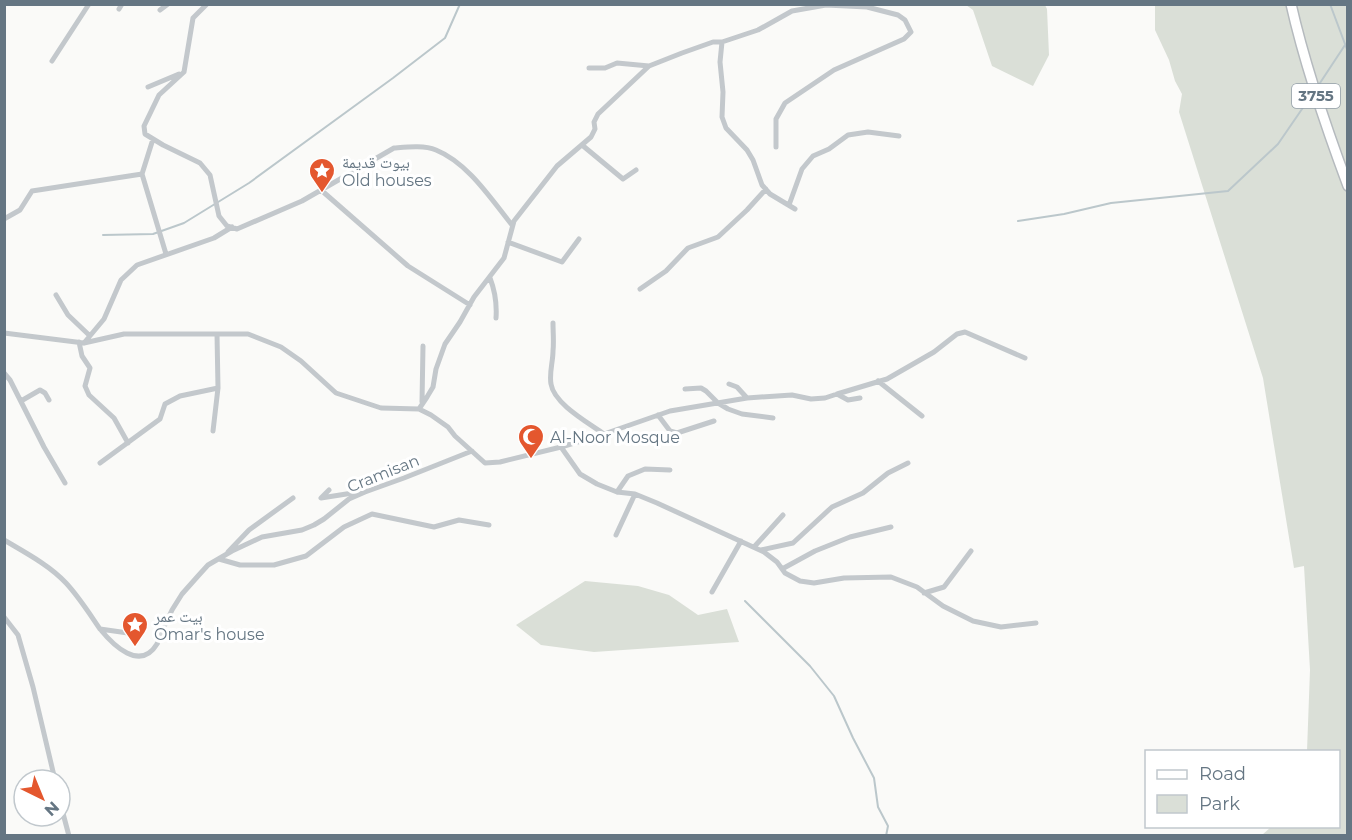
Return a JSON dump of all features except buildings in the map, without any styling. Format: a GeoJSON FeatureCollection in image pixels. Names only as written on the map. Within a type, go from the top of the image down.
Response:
{"type":"FeatureCollection","features":[{"type":"Feature","properties":{"kind":"main road","name":"3755"},"geometry":{"type":"LineString","coordinates":[[1291,4],[1297,32],[1325,124],[1347,186]]}},
{"type":"Feature","properties":{"kind":"street"},"geometry":{"type":"LineString","coordinates":[[52,61],[89,4]]}},
{"type":"Feature","properties":{"kind":"street"},"geometry":{"type":"LineString","coordinates":[[160,10],[168,4]]}},
{"type":"Feature","properties":{"kind":"street"},"geometry":{"type":"LineString","coordinates":[[207,4],[193,18],[184,72],[159,95],[144,126],[145,134],[200,163],[210,175],[219,216],[227,226],[237,229],[302,201],[394,148],[409,146],[435,149],[464,166],[513,225]]}},
{"type":"Feature","properties":{"kind":"street"},"geometry":{"type":"LineString","coordinates":[[421,406],[433,387],[436,369],[445,344],[474,297],[504,258],[518,215],[557,166],[591,137],[598,114],[649,66],[713,42],[722,42],[759,30],[792,11],[826,5],[867,7],[897,15],[905,20],[911,32],[904,39],[834,70],[785,103],[776,119],[776,147]]}},
{"type":"Feature","properties":{"kind":"street"},"geometry":{"type":"LineString","coordinates":[[722,42],[720,62],[723,92],[722,117],[726,128],[747,150],[765,189],[795,209]]}},
{"type":"Feature","properties":{"kind":"street"},"geometry":{"type":"LineString","coordinates":[[589,68],[605,68],[617,63],[649,66]]}},
{"type":"Feature","properties":{"kind":"street"},"geometry":{"type":"LineString","coordinates":[[148,87],[184,72]]}},
{"type":"Feature","properties":{"kind":"street"},"geometry":{"type":"LineString","coordinates":[[789,205],[802,169],[813,156],[829,149],[848,135],[868,132],[899,136]]}},
{"type":"Feature","properties":{"kind":"street"},"geometry":{"type":"LineString","coordinates":[[153,139],[141,174],[166,254]]}},
{"type":"Feature","properties":{"kind":"street"},"geometry":{"type":"LineString","coordinates":[[582,145],[623,179],[636,170]]}},
{"type":"Feature","properties":{"kind":"street"},"geometry":{"type":"LineString","coordinates":[[4,219],[20,210],[32,191],[141,174]]}},
{"type":"Feature","properties":{"kind":"street"},"geometry":{"type":"LineString","coordinates":[[640,289],[666,271],[688,248],[718,237],[747,210],[765,189]]}},
{"type":"Feature","properties":{"kind":"street"},"geometry":{"type":"LineString","coordinates":[[321,190],[408,266],[470,305]]}},
{"type":"Feature","properties":{"kind":"street"},"geometry":{"type":"LineString","coordinates":[[81,342],[104,319],[121,280],[137,265],[214,238],[232,228]]}},
{"type":"Feature","properties":{"kind":"street"},"geometry":{"type":"LineString","coordinates":[[508,242],[562,262],[579,239]]}},
{"type":"Feature","properties":{"kind":"street"},"geometry":{"type":"LineString","coordinates":[[490,278],[497,306],[496,318]]}},
{"type":"Feature","properties":{"kind":"street"},"geometry":{"type":"LineString","coordinates":[[56,295],[68,315],[89,335]]}},
{"type":"Feature","properties":{"kind":"street"},"geometry":{"type":"LineString","coordinates":[[553,323],[554,353],[551,366],[551,387],[558,398],[583,421],[604,434]]}},
{"type":"Feature","properties":{"kind":"street"},"geometry":{"type":"LineString","coordinates":[[4,333],[81,342],[124,334],[248,334],[281,347],[301,361],[336,393],[381,408],[421,406],[448,427],[485,463],[514,459],[561,447],[670,411],[747,398],[792,395],[811,399],[825,398],[890,377],[934,352],[957,334],[965,332],[1025,358]]}},
{"type":"Feature","properties":{"kind":"street"},"geometry":{"type":"LineString","coordinates":[[213,431],[218,388],[217,334]]}},
{"type":"Feature","properties":{"kind":"street"},"geometry":{"type":"LineString","coordinates":[[81,342],[82,356],[90,368],[85,386],[89,395],[114,418],[128,443]]}},
{"type":"Feature","properties":{"kind":"street"},"geometry":{"type":"LineString","coordinates":[[421,406],[423,346]]}},
{"type":"Feature","properties":{"kind":"street"},"geometry":{"type":"LineString","coordinates":[[4,373],[10,380],[65,483]]}},
{"type":"Feature","properties":{"kind":"street"},"geometry":{"type":"LineString","coordinates":[[878,381],[922,416]]}},
{"type":"Feature","properties":{"kind":"street"},"geometry":{"type":"LineString","coordinates":[[729,384],[737,387],[747,398]]}},
{"type":"Feature","properties":{"kind":"street"},"geometry":{"type":"LineString","coordinates":[[100,463],[160,419],[165,404],[180,396],[218,388]]}},
{"type":"Feature","properties":{"kind":"street"},"geometry":{"type":"LineString","coordinates":[[685,389],[701,388],[728,409],[742,414],[773,418]]}},
{"type":"Feature","properties":{"kind":"street"},"geometry":{"type":"LineString","coordinates":[[21,401],[40,390],[49,400]]}},
{"type":"Feature","properties":{"kind":"street"},"geometry":{"type":"LineString","coordinates":[[837,394],[848,400],[860,398]]}},
{"type":"Feature","properties":{"kind":"street"},"geometry":{"type":"LineString","coordinates":[[658,415],[670,431],[677,433],[714,421]]}},
{"type":"Feature","properties":{"kind":"street"},"geometry":{"type":"LineString","coordinates":[[561,447],[580,474],[597,484],[617,492],[635,494],[761,550],[777,562],[785,573],[800,581],[814,583],[844,578],[891,577],[917,587],[943,606],[974,621],[1001,627],[1036,623]]}},
{"type":"Feature","properties":{"kind":"street","name":"Cramisan"},"geometry":{"type":"LineString","coordinates":[[166,623],[182,594],[208,565],[222,557],[262,537],[302,530],[314,525],[349,499],[472,451]]}},
{"type":"Feature","properties":{"kind":"street"},"geometry":{"type":"LineString","coordinates":[[761,550],[793,543],[832,507],[862,493],[888,473],[908,463]]}},
{"type":"Feature","properties":{"kind":"street"},"geometry":{"type":"LineString","coordinates":[[617,492],[628,476],[645,469],[670,470]]}},
{"type":"Feature","properties":{"kind":"street"},"geometry":{"type":"LineString","coordinates":[[329,490],[321,498],[369,490]]}},
{"type":"Feature","properties":{"kind":"street"},"geometry":{"type":"LineString","coordinates":[[616,535],[635,494]]}},
{"type":"Feature","properties":{"kind":"street"},"geometry":{"type":"LineString","coordinates":[[293,498],[249,530],[222,557],[240,565],[274,565],[306,556],[344,527],[372,514],[434,527],[459,520],[489,525]]}},
{"type":"Feature","properties":{"kind":"street"},"geometry":{"type":"LineString","coordinates":[[754,547],[783,515]]}},
{"type":"Feature","properties":{"kind":"street"},"geometry":{"type":"LineString","coordinates":[[782,569],[815,551],[850,537],[891,527]]}},
{"type":"Feature","properties":{"kind":"street"},"geometry":{"type":"LineString","coordinates":[[4,540],[54,572],[67,584],[114,645],[124,652],[142,656],[149,654],[157,644]]}},
{"type":"Feature","properties":{"kind":"street"},"geometry":{"type":"LineString","coordinates":[[712,592],[741,541]]}},
{"type":"Feature","properties":{"kind":"street"},"geometry":{"type":"LineString","coordinates":[[924,593],[944,587],[971,551]]}},
{"type":"Feature","properties":{"kind":"street"},"geometry":{"type":"LineString","coordinates":[[4,617],[18,635],[52,768]]}},
{"type":"Feature","properties":{"kind":"street"},"geometry":{"type":"LineString","coordinates":[[100,628],[135,634]]}},
{"type":"Feature","properties":{"kind":"green space"},"geometry":{"type":"Polygon","coordinates":[[[966,5],[1045,5],[1049,55],[1033,86],[992,66],[973,10],[966,5]]]}},
{"type":"Feature","properties":{"kind":"green space"},"geometry":{"type":"Polygon","coordinates":[[[1155,5],[1347,5],[1347,835],[1262,835],[1270,828],[1340,828],[1340,750],[1307,750],[1310,670],[1304,566],[1294,568],[1263,378],[1179,112],[1182,94],[1155,30],[1155,5]]]}},
{"type":"Feature","properties":{"kind":"green space"},"geometry":{"type":"Polygon","coordinates":[[[585,581],[638,586],[669,595],[698,615],[727,609],[739,642],[594,652],[541,645],[516,625],[585,581]]]}},
{"type":"Feature","properties":{"kind":"waterway"},"geometry":{"type":"LineString","coordinates":[[103,235],[153,234],[184,223],[249,183],[445,38],[460,4]]}},
{"type":"Feature","properties":{"kind":"waterway"},"geometry":{"type":"LineString","coordinates":[[1330,4],[1348,52]]}},
{"type":"Feature","properties":{"kind":"waterway"},"geometry":{"type":"LineString","coordinates":[[1318,86],[1345,45]]}},
{"type":"Feature","properties":{"kind":"waterway"},"geometry":{"type":"LineString","coordinates":[[1018,221],[1064,214],[1111,203],[1228,191],[1278,144],[1313,93]]}},
{"type":"Feature","properties":{"kind":"waterway"},"geometry":{"type":"LineString","coordinates":[[745,601],[810,666],[834,696],[874,778],[878,807],[888,826],[886,836]]}},
{"type":"Feature","properties":{"kind":"tunnel"},"geometry":{"type":"LineString","coordinates":[[157,644],[166,623]]}},
{"type":"Feature","properties":{"kind":"place","name":"بيوت قديمة Old houses"},"geometry":{"type":"Point","coordinates":[322,194]}},
{"type":"Feature","properties":{"kind":"place","name":"Al-Noor Mosque"},"geometry":{"type":"Point","coordinates":[531,460]}},
{"type":"Feature","properties":{"kind":"place","name":"بيت عمر Omar's house"},"geometry":{"type":"Point","coordinates":[135,648]}}]}
